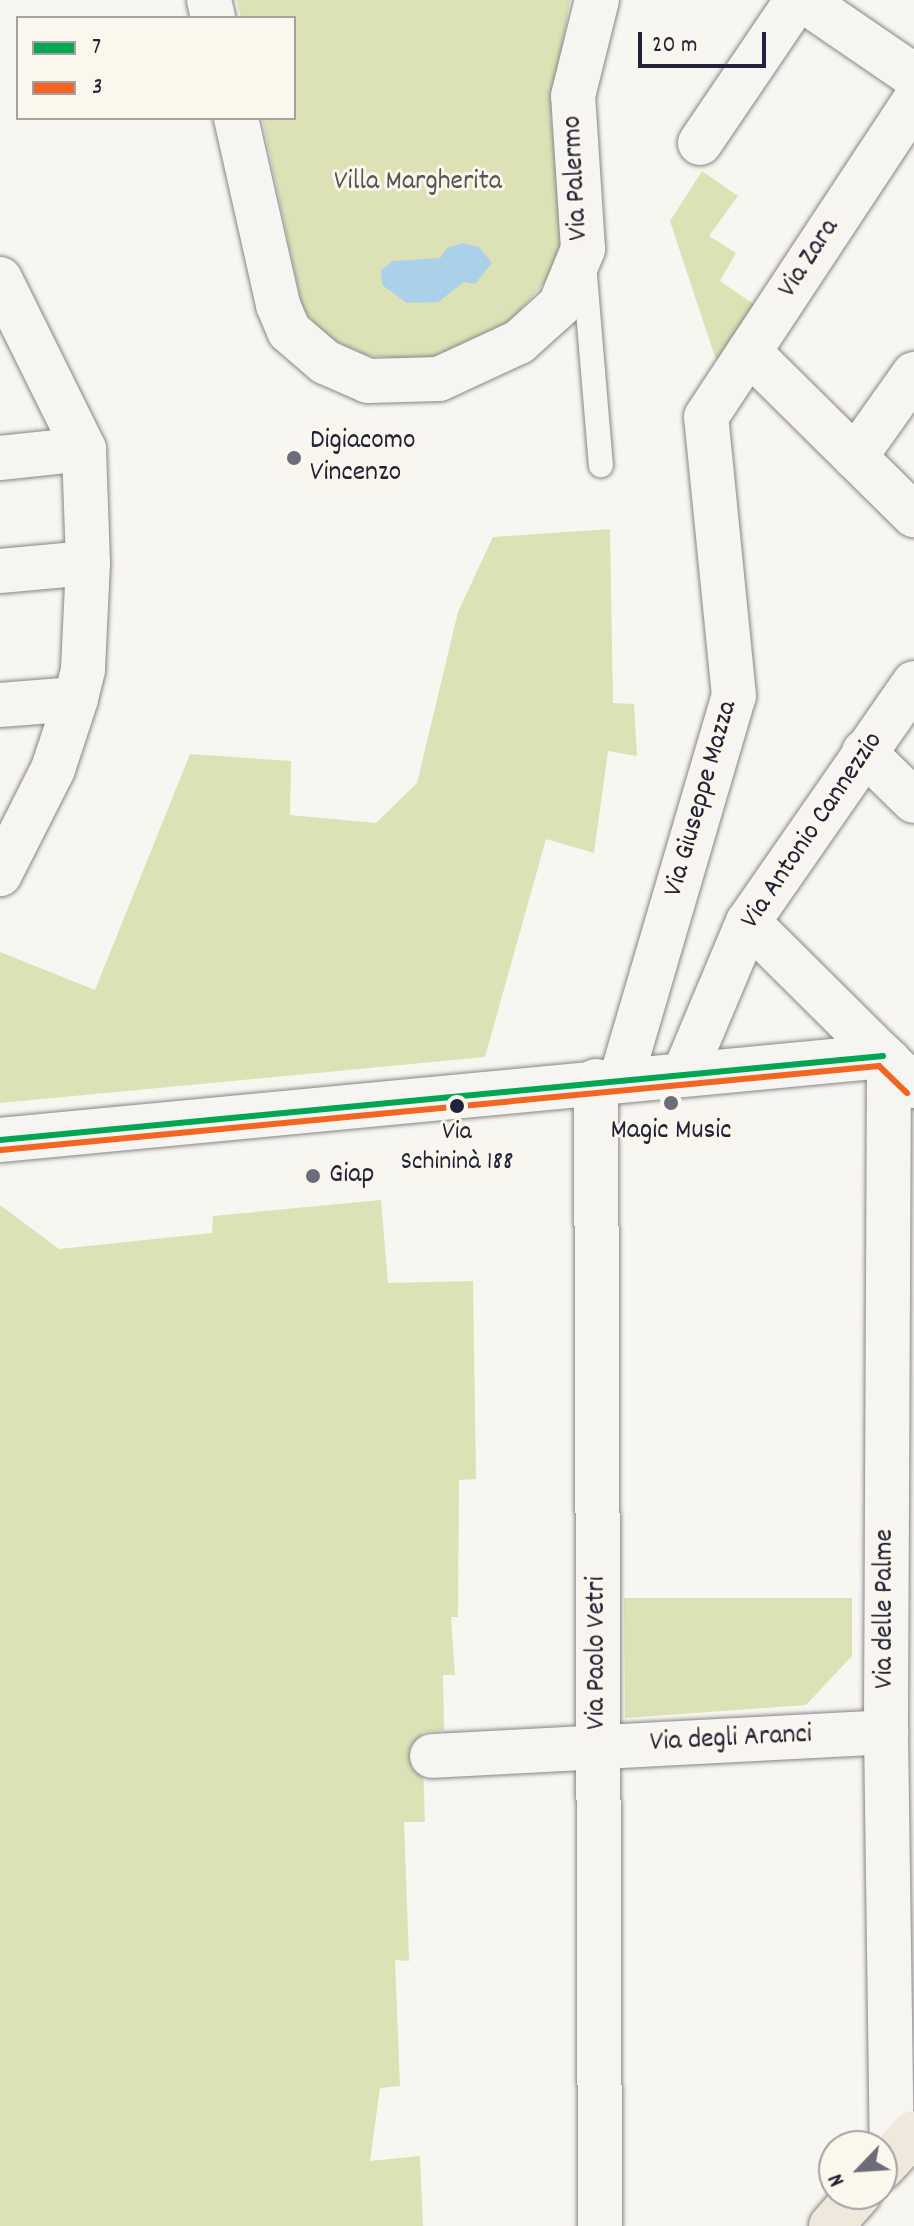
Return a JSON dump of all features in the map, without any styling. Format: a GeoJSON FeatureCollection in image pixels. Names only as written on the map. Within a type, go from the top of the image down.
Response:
{"type":"FeatureCollection","features":[{"type":"Feature","properties":{"kind":"main road"},"geometry":{"type":"LineString","coordinates":[[831,2226],[845,2210]]}},
{"type":"Feature","properties":{"kind":"street","name":"Via Palermo"},"geometry":{"type":"LineString","coordinates":[[236,120],[283,318],[304,348],[347,374],[388,382],[439,379],[496,356],[519,342],[560,305],[583,249],[573,96],[597,0]]}},
{"type":"Feature","properties":{"kind":"street"},"geometry":{"type":"LineString","coordinates":[[700,143],[800,0],[914,76]]}},
{"type":"Feature","properties":{"kind":"street","name":"Via Zara"},"geometry":{"type":"LineString","coordinates":[[706,417],[914,102]]}},
{"type":"Feature","properties":{"kind":"street"},"geometry":{"type":"LineString","coordinates":[[0,279],[13,330],[84,449],[88,563],[83,670],[76,699],[53,769],[10,834],[0,874]]}},
{"type":"Feature","properties":{"kind":"street"},"geometry":{"type":"LineString","coordinates":[[749,352],[914,515]]}},
{"type":"Feature","properties":{"kind":"street"},"geometry":{"type":"LineString","coordinates":[[855,457],[914,374]]}},
{"type":"Feature","properties":{"kind":"street","name":"Via Giuseppe Mazza"},"geometry":{"type":"LineString","coordinates":[[608,1080],[734,696],[706,417]]}},
{"type":"Feature","properties":{"kind":"street"},"geometry":{"type":"LineString","coordinates":[[0,458],[84,449]]}},
{"type":"Feature","properties":{"kind":"street"},"geometry":{"type":"LineString","coordinates":[[0,571],[88,563]]}},
{"type":"Feature","properties":{"kind":"street","name":"Via Antonio Cannezzio"},"geometry":{"type":"LineString","coordinates":[[684,1074],[748,922],[914,683]]}},
{"type":"Feature","properties":{"kind":"street"},"geometry":{"type":"LineString","coordinates":[[0,705],[76,699]]}},
{"type":"Feature","properties":{"kind":"street"},"geometry":{"type":"LineString","coordinates":[[864,752],[914,801]]}},
{"type":"Feature","properties":{"kind":"street"},"geometry":{"type":"LineString","coordinates":[[748,922],[895,1068]]}},
{"type":"Feature","properties":{"kind":"street"},"geometry":{"type":"LineString","coordinates":[[0,1140],[608,1080],[684,1074],[895,1068]]}},
{"type":"Feature","properties":{"kind":"street","name":"Via delle Palme"},"geometry":{"type":"LineString","coordinates":[[895,1068],[900,1643],[886,1732],[895,2130]]}},
{"type":"Feature","properties":{"kind":"street","name":"Via Paolo Vetri"},"geometry":{"type":"LineString","coordinates":[[600,2226],[598,1747],[608,1080]]}},
{"type":"Feature","properties":{"kind":"street","name":"Via degli Aranci"},"geometry":{"type":"LineString","coordinates":[[432,1756],[886,1732]]}},
{"type":"Feature","properties":{"kind":"lane"},"geometry":{"type":"LineString","coordinates":[[583,249],[601,465]]}},
{"type":"Feature","properties":{"kind":"green space","name":"Villa Margherita"},"geometry":{"type":"Polygon","coordinates":[[[237,0],[570,0],[551,114],[563,236],[552,274],[510,321],[447,354],[413,360],[365,355],[329,338],[303,310],[262,120],[296,120],[296,16],[241,16],[237,0]]]}},
{"type":"Feature","properties":{"kind":"green space"},"geometry":{"type":"Polygon","coordinates":[[[702,171],[738,196],[709,236],[736,253],[720,281],[758,307],[718,366],[670,221],[702,171]]]}},
{"type":"Feature","properties":{"kind":"green space"},"geometry":{"type":"Polygon","coordinates":[[[610,529],[613,703],[634,704],[637,756],[608,751],[594,853],[546,839],[485,1057],[0,1103],[0,952],[95,990],[190,754],[291,761],[290,815],[376,823],[417,783],[458,612],[493,537],[610,529]]]}},
{"type":"Feature","properties":{"kind":"green space"},"geometry":{"type":"Polygon","coordinates":[[[381,1200],[388,1283],[473,1281],[476,1479],[459,1480],[458,1617],[451,1617],[455,1675],[443,1675],[444,1730],[422,1732],[425,1822],[404,1822],[409,1961],[395,1960],[400,2086],[380,2088],[370,2161],[420,2156],[423,2226],[0,2226],[0,1205],[59,1249],[212,1233],[213,1216],[381,1200]]]}},
{"type":"Feature","properties":{"kind":"green space"},"geometry":{"type":"Polygon","coordinates":[[[624,1598],[852,1598],[852,1656],[806,1705],[625,1718],[624,1598]]]}},
{"type":"Feature","properties":{"kind":"water"},"geometry":{"type":"Polygon","coordinates":[[[462,243],[479,247],[492,263],[475,284],[464,282],[438,302],[407,303],[382,285],[381,270],[393,261],[440,258],[447,248],[462,243]]]}},
{"type":"Feature","properties":{"kind":"transit line","name":"7"},"geometry":{"type":"LineString","coordinates":[[0,1140],[883,1056]]}},
{"type":"Feature","properties":{"kind":"transit line","name":"3"},"geometry":{"type":"LineString","coordinates":[[1,1150],[879,1066],[907,1093]]}},
{"type":"Feature","properties":{"kind":"place","name":"Digiacomo Vincenzo"},"geometry":{"type":"Point","coordinates":[294,458]}},
{"type":"Feature","properties":{"kind":"place","name":"Magic Music"},"geometry":{"type":"Point","coordinates":[671,1103]}},
{"type":"Feature","properties":{"kind":"place","name":"Via Schininà 188"},"geometry":{"type":"Point","coordinates":[457,1106]}},
{"type":"Feature","properties":{"kind":"place","name":"Giap"},"geometry":{"type":"Point","coordinates":[313,1176]}}]}
